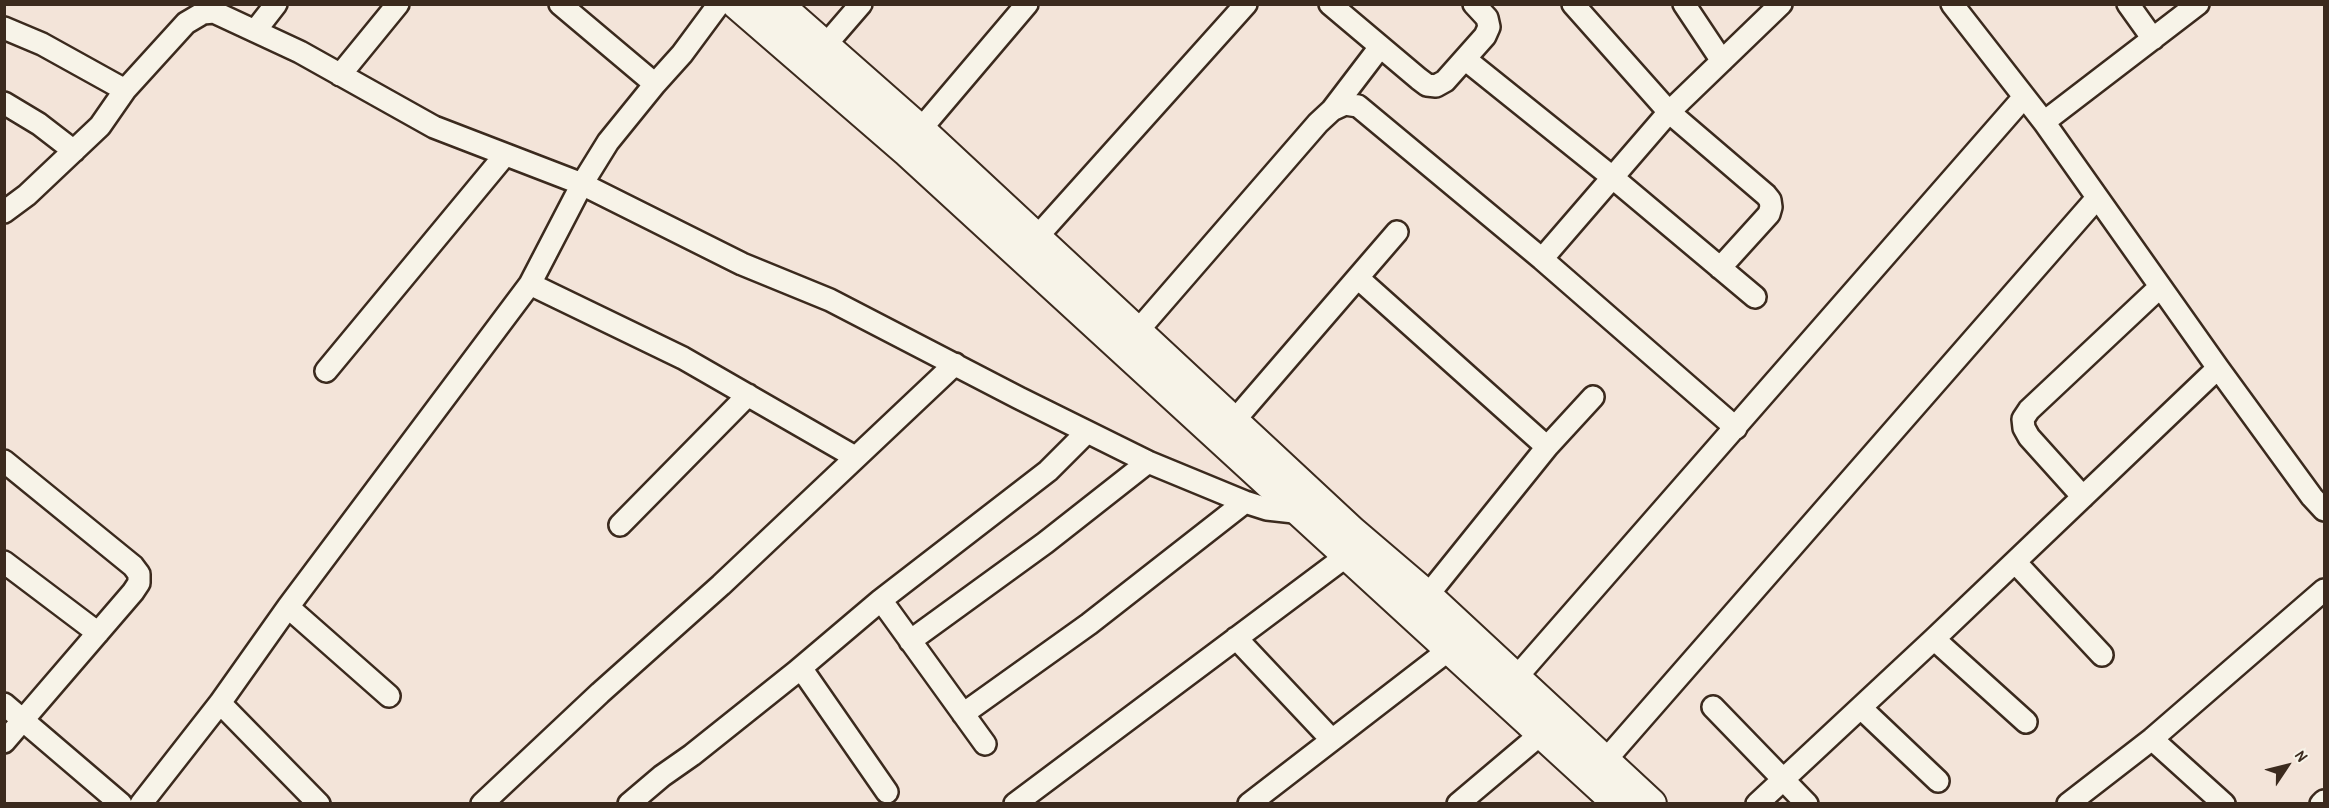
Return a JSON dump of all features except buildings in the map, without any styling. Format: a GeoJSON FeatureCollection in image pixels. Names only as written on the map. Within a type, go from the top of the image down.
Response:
{"type":"FeatureCollection","features":[{"type":"Feature","properties":{"kind":"main road"},"geometry":{"type":"LineString","coordinates":[[737,4],[816,55],[920,130],[1029,246],[1129,341],[1598,769],[1619,804]]}},
{"type":"Feature","properties":{"kind":"main road"},"geometry":{"type":"LineString","coordinates":[[777,4],[816,55],[908,152],[1029,246]]}},
{"type":"Feature","properties":{"kind":"main road"},"geometry":{"type":"LineString","coordinates":[[1129,341],[1233,422],[1315,512],[1349,554],[1420,605],[1450,649],[1508,686],[1542,733],[1651,804]]}},
{"type":"Feature","properties":{"kind":"street"},"geometry":{"type":"LineString","coordinates":[[255,31],[276,4]]}},
{"type":"Feature","properties":{"kind":"street"},"geometry":{"type":"LineString","coordinates":[[340,75],[398,4]]}},
{"type":"Feature","properties":{"kind":"street"},"geometry":{"type":"LineString","coordinates":[[560,4],[655,84]]}},
{"type":"Feature","properties":{"kind":"street"},"geometry":{"type":"LineString","coordinates":[[141,804],[220,703],[288,607],[530,284],[582,184],[608,142],[682,54],[719,4]]}},
{"type":"Feature","properties":{"kind":"street"},"geometry":{"type":"LineString","coordinates":[[816,55],[861,4]]}},
{"type":"Feature","properties":{"kind":"street"},"geometry":{"type":"LineString","coordinates":[[920,130],[1026,4]]}},
{"type":"Feature","properties":{"kind":"street"},"geometry":{"type":"LineString","coordinates":[[1029,246],[1246,4]]}},
{"type":"Feature","properties":{"kind":"street"},"geometry":{"type":"LineString","coordinates":[[1330,4],[1427,85],[1436,86],[1445,81],[1485,36],[1489,27],[1487,18],[1474,4]]}},
{"type":"Feature","properties":{"kind":"street"},"geometry":{"type":"LineString","coordinates":[[1574,4],[1669,112],[1770,200],[1769,214],[1720,268]]}},
{"type":"Feature","properties":{"kind":"street"},"geometry":{"type":"LineString","coordinates":[[1684,4],[1722,61]]}},
{"type":"Feature","properties":{"kind":"street"},"geometry":{"type":"LineString","coordinates":[[1542,259],[1669,112],[1781,4]]}},
{"type":"Feature","properties":{"kind":"street"},"geometry":{"type":"LineString","coordinates":[[1952,4],[2044,122],[2218,368],[2312,497],[2325,510]]}},
{"type":"Feature","properties":{"kind":"street"},"geometry":{"type":"LineString","coordinates":[[2128,4],[2153,39]]}},
{"type":"Feature","properties":{"kind":"street"},"geometry":{"type":"LineString","coordinates":[[2044,122],[2198,4]]}},
{"type":"Feature","properties":{"kind":"street"},"geometry":{"type":"LineString","coordinates":[[4,212],[27,195],[100,126],[125,90],[194,17],[214,12],[300,52],[434,127],[582,184],[742,264],[830,300],[1148,462],[1267,509],[1315,512]]}},
{"type":"Feature","properties":{"kind":"street"},"geometry":{"type":"LineString","coordinates":[[4,28],[42,44],[125,90]]}},
{"type":"Feature","properties":{"kind":"street"},"geometry":{"type":"LineString","coordinates":[[1129,341],[1311,131],[1332,110],[1380,47]]}},
{"type":"Feature","properties":{"kind":"street"},"geometry":{"type":"LineString","coordinates":[[1465,59],[1612,177],[1755,297]]}},
{"type":"Feature","properties":{"kind":"street"},"geometry":{"type":"LineString","coordinates":[[1508,686],[2024,97]]}},
{"type":"Feature","properties":{"kind":"street"},"geometry":{"type":"LineString","coordinates":[[4,103],[39,124],[74,151]]}},
{"type":"Feature","properties":{"kind":"street"},"geometry":{"type":"LineString","coordinates":[[1332,110],[1345,104],[1358,106],[1542,259],[1736,428]]}},
{"type":"Feature","properties":{"kind":"street"},"geometry":{"type":"LineString","coordinates":[[326,371],[505,154]]}},
{"type":"Feature","properties":{"kind":"street"},"geometry":{"type":"LineString","coordinates":[[1598,769],[2097,198]]}},
{"type":"Feature","properties":{"kind":"street"},"geometry":{"type":"LineString","coordinates":[[1233,422],[1397,231]]}},
{"type":"Feature","properties":{"kind":"street"},"geometry":{"type":"LineString","coordinates":[[1358,278],[1548,447]]}},
{"type":"Feature","properties":{"kind":"street"},"geometry":{"type":"LineString","coordinates":[[530,284],[683,358],[855,457]]}},
{"type":"Feature","properties":{"kind":"street"},"geometry":{"type":"LineString","coordinates":[[2083,496],[2029,437],[2024,428],[2023,419],[2029,410],[2160,287]]}},
{"type":"Feature","properties":{"kind":"street"},"geometry":{"type":"LineString","coordinates":[[482,804],[600,693],[721,585],[955,364]]}},
{"type":"Feature","properties":{"kind":"street"},"geometry":{"type":"LineString","coordinates":[[1757,804],[1784,781],[2218,368]]}},
{"type":"Feature","properties":{"kind":"street"},"geometry":{"type":"LineString","coordinates":[[620,525],[748,395]]}},
{"type":"Feature","properties":{"kind":"street"},"geometry":{"type":"LineString","coordinates":[[1420,605],[1548,447],[1593,397]]}},
{"type":"Feature","properties":{"kind":"street"},"geometry":{"type":"LineString","coordinates":[[635,801],[801,668],[880,600],[1048,471],[1087,432]]}},
{"type":"Feature","properties":{"kind":"street"},"geometry":{"type":"LineString","coordinates":[[4,461],[133,566],[139,574],[139,583],[133,592],[4,742]]}},
{"type":"Feature","properties":{"kind":"street"},"geometry":{"type":"LineString","coordinates":[[910,642],[1045,543],[1148,462]]}},
{"type":"Feature","properties":{"kind":"street"},"geometry":{"type":"LineString","coordinates":[[963,714],[1089,624],[1245,502]]}},
{"type":"Feature","properties":{"kind":"street"},"geometry":{"type":"LineString","coordinates":[[1015,804],[1349,554]]}},
{"type":"Feature","properties":{"kind":"street"},"geometry":{"type":"LineString","coordinates":[[4,562],[98,633]]}},
{"type":"Feature","properties":{"kind":"street"},"geometry":{"type":"LineString","coordinates":[[2015,562],[2102,656]]}},
{"type":"Feature","properties":{"kind":"street"},"geometry":{"type":"LineString","coordinates":[[2068,804],[2152,739],[2325,590]]}},
{"type":"Feature","properties":{"kind":"street"},"geometry":{"type":"LineString","coordinates":[[880,600],[985,744]]}},
{"type":"Feature","properties":{"kind":"street"},"geometry":{"type":"LineString","coordinates":[[288,607],[389,696]]}},
{"type":"Feature","properties":{"kind":"street"},"geometry":{"type":"LineString","coordinates":[[1236,638],[1332,740]]}},
{"type":"Feature","properties":{"kind":"street"},"geometry":{"type":"LineString","coordinates":[[1934,639],[2026,722]]}},
{"type":"Feature","properties":{"kind":"street"},"geometry":{"type":"LineString","coordinates":[[1249,804],[1450,649]]}},
{"type":"Feature","properties":{"kind":"street"},"geometry":{"type":"LineString","coordinates":[[801,668],[886,792]]}},
{"type":"Feature","properties":{"kind":"street"},"geometry":{"type":"LineString","coordinates":[[220,703],[319,804]]}},
{"type":"Feature","properties":{"kind":"street"},"geometry":{"type":"LineString","coordinates":[[4,704],[121,804]]}},
{"type":"Feature","properties":{"kind":"street"},"geometry":{"type":"LineString","coordinates":[[1713,707],[1807,804]]}},
{"type":"Feature","properties":{"kind":"street"},"geometry":{"type":"LineString","coordinates":[[1861,708],[1938,781]]}},
{"type":"Feature","properties":{"kind":"street"},"geometry":{"type":"LineString","coordinates":[[1458,804],[1542,733]]}},
{"type":"Feature","properties":{"kind":"street"},"geometry":{"type":"LineString","coordinates":[[2152,739],[2224,804]]}}]}
